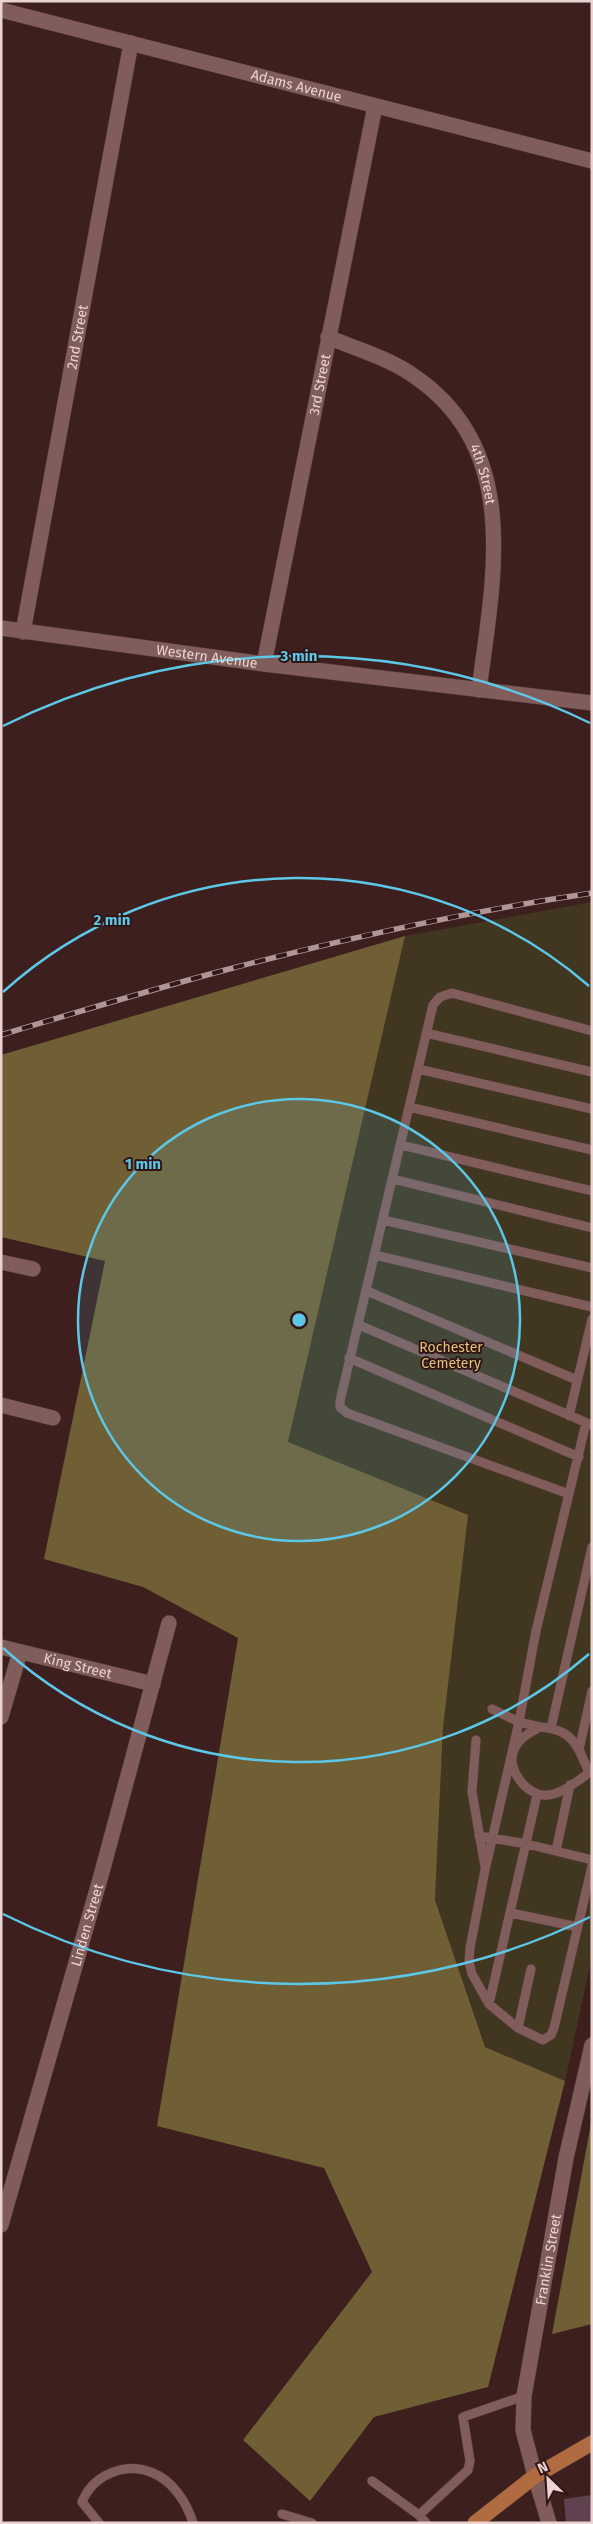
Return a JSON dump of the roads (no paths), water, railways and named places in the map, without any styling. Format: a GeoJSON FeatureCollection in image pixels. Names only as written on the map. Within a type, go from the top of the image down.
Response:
{"type":"FeatureCollection","features":[{"type":"Feature","properties":{"kind":"main road"},"geometry":{"type":"LineString","coordinates":[[475,2523],[535,2476],[592,2443]]}},
{"type":"Feature","properties":{"kind":"street","name":"Adams Avenue"},"geometry":{"type":"LineString","coordinates":[[1,10],[592,161]]}},
{"type":"Feature","properties":{"kind":"street","name":"2nd Street"},"geometry":{"type":"LineString","coordinates":[[23,632],[132,43]]}},
{"type":"Feature","properties":{"kind":"street","name":"3rd Street"},"geometry":{"type":"LineString","coordinates":[[264,664],[375,106]]}},
{"type":"Feature","properties":{"kind":"street","name":"4th Street"},"geometry":{"type":"LineString","coordinates":[[328,337],[394,364],[432,389],[461,424],[481,461],[492,504],[495,547],[492,592],[479,690]]}},
{"type":"Feature","properties":{"kind":"street","name":"Western Avenue"},"geometry":{"type":"LineString","coordinates":[[1,628],[264,664],[592,703]]}},
{"type":"Feature","properties":{"kind":"street"},"geometry":{"type":"LineString","coordinates":[[1,1262],[34,1269]]}},
{"type":"Feature","properties":{"kind":"street"},"geometry":{"type":"LineString","coordinates":[[1,1405],[53,1418]]}},
{"type":"Feature","properties":{"kind":"street","name":"Linden Street"},"geometry":{"type":"LineString","coordinates":[[2,2217],[169,1623]]}},
{"type":"Feature","properties":{"kind":"street","name":"King Street"},"geometry":{"type":"LineString","coordinates":[[1,1647],[153,1684]]}},
{"type":"Feature","properties":{"kind":"street"},"geometry":{"type":"LineString","coordinates":[[1,1717],[20,1652]]}},
{"type":"Feature","properties":{"kind":"street","name":"Franklin Street"},"geometry":{"type":"LineString","coordinates":[[549,2523],[523,2430],[524,2396],[563,2176],[592,2046]]}},
{"type":"Feature","properties":{"kind":"lane"},"geometry":{"type":"LineString","coordinates":[[569,1494],[347,1414],[340,1407],[340,1400],[433,1006],[440,997],[452,993],[592,1031]]}},
{"type":"Feature","properties":{"kind":"lane"},"geometry":{"type":"LineString","coordinates":[[426,1033],[592,1072]]}},
{"type":"Feature","properties":{"kind":"lane"},"geometry":{"type":"LineString","coordinates":[[418,1069],[592,1108]]}},
{"type":"Feature","properties":{"kind":"lane"},"geometry":{"type":"LineString","coordinates":[[409,1107],[592,1150]]}},
{"type":"Feature","properties":{"kind":"lane"},"geometry":{"type":"LineString","coordinates":[[401,1145],[592,1191]]}},
{"type":"Feature","properties":{"kind":"lane"},"geometry":{"type":"LineString","coordinates":[[393,1179],[592,1228]]}},
{"type":"Feature","properties":{"kind":"lane"},"geometry":{"type":"LineString","coordinates":[[383,1220],[592,1268]]}},
{"type":"Feature","properties":{"kind":"lane"},"geometry":{"type":"LineString","coordinates":[[375,1255],[592,1307]]}},
{"type":"Feature","properties":{"kind":"lane"},"geometry":{"type":"LineString","coordinates":[[367,1291],[577,1380]]}},
{"type":"Feature","properties":{"kind":"lane"},"geometry":{"type":"LineString","coordinates":[[569,1416],[592,1319]]}},
{"type":"Feature","properties":{"kind":"lane"},"geometry":{"type":"LineString","coordinates":[[359,1325],[589,1424],[569,1494],[536,1631],[513,1752],[485,1870],[469,1962],[478,1987],[489,2004],[518,2028],[543,2040],[551,2035],[592,1866]]}},
{"type":"Feature","properties":{"kind":"lane"},"geometry":{"type":"LineString","coordinates":[[349,1358],[579,1458]]}},
{"type":"Feature","properties":{"kind":"lane"},"geometry":{"type":"LineString","coordinates":[[551,1728],[592,1547]]}},
{"type":"Feature","properties":{"kind":"lane"},"geometry":{"type":"LineString","coordinates":[[580,1750],[592,1691]]}},
{"type":"Feature","properties":{"kind":"lane"},"geometry":{"type":"LineString","coordinates":[[492,1709],[519,1722],[540,1728],[560,1730],[572,1738],[580,1750],[590,1774],[549,1795],[537,1795],[526,1788],[514,1769],[513,1752],[519,1741],[540,1728]]}},
{"type":"Feature","properties":{"kind":"lane"},"geometry":{"type":"LineString","coordinates":[[476,1740],[472,1792],[485,1870]]}},
{"type":"Feature","properties":{"kind":"lane"},"geometry":{"type":"LineString","coordinates":[[556,1851],[570,1785]]}},
{"type":"Feature","properties":{"kind":"lane"},"geometry":{"type":"LineString","coordinates":[[489,2004],[537,1795]]}},
{"type":"Feature","properties":{"kind":"lane"},"geometry":{"type":"LineString","coordinates":[[479,1836],[527,1844],[592,1860]]}},
{"type":"Feature","properties":{"kind":"lane"},"geometry":{"type":"LineString","coordinates":[[511,1913],[578,1927]]}},
{"type":"Feature","properties":{"kind":"lane"},"geometry":{"type":"LineString","coordinates":[[518,2028],[531,1969]]}},
{"type":"Feature","properties":{"kind":"lane"},"geometry":{"type":"LineString","coordinates":[[419,2515],[468,2470],[470,2461],[462,2417],[524,2396]]}},
{"type":"Feature","properties":{"kind":"lane"},"geometry":{"type":"LineString","coordinates":[[99,2523],[82,2502],[87,2490],[97,2480],[121,2469],[153,2473],[168,2483],[180,2496],[193,2523]]}},
{"type":"Feature","properties":{"kind":"lane"},"geometry":{"type":"LineString","coordinates":[[372,2482],[419,2515],[426,2523]]}},
{"type":"Feature","properties":{"kind":"lane"},"geometry":{"type":"LineString","coordinates":[[282,2514],[312,2523]]}},
{"type":"Feature","properties":{"kind":"railway"},"geometry":{"type":"LineString","coordinates":[[1,1035],[117,1000],[322,946],[456,916],[592,893]]}},
{"type":"Feature","properties":{"kind":"park label","name":"Rochester Cemetery"},"geometry":{"type":"Point","coordinates":[451,1355]}}]}
